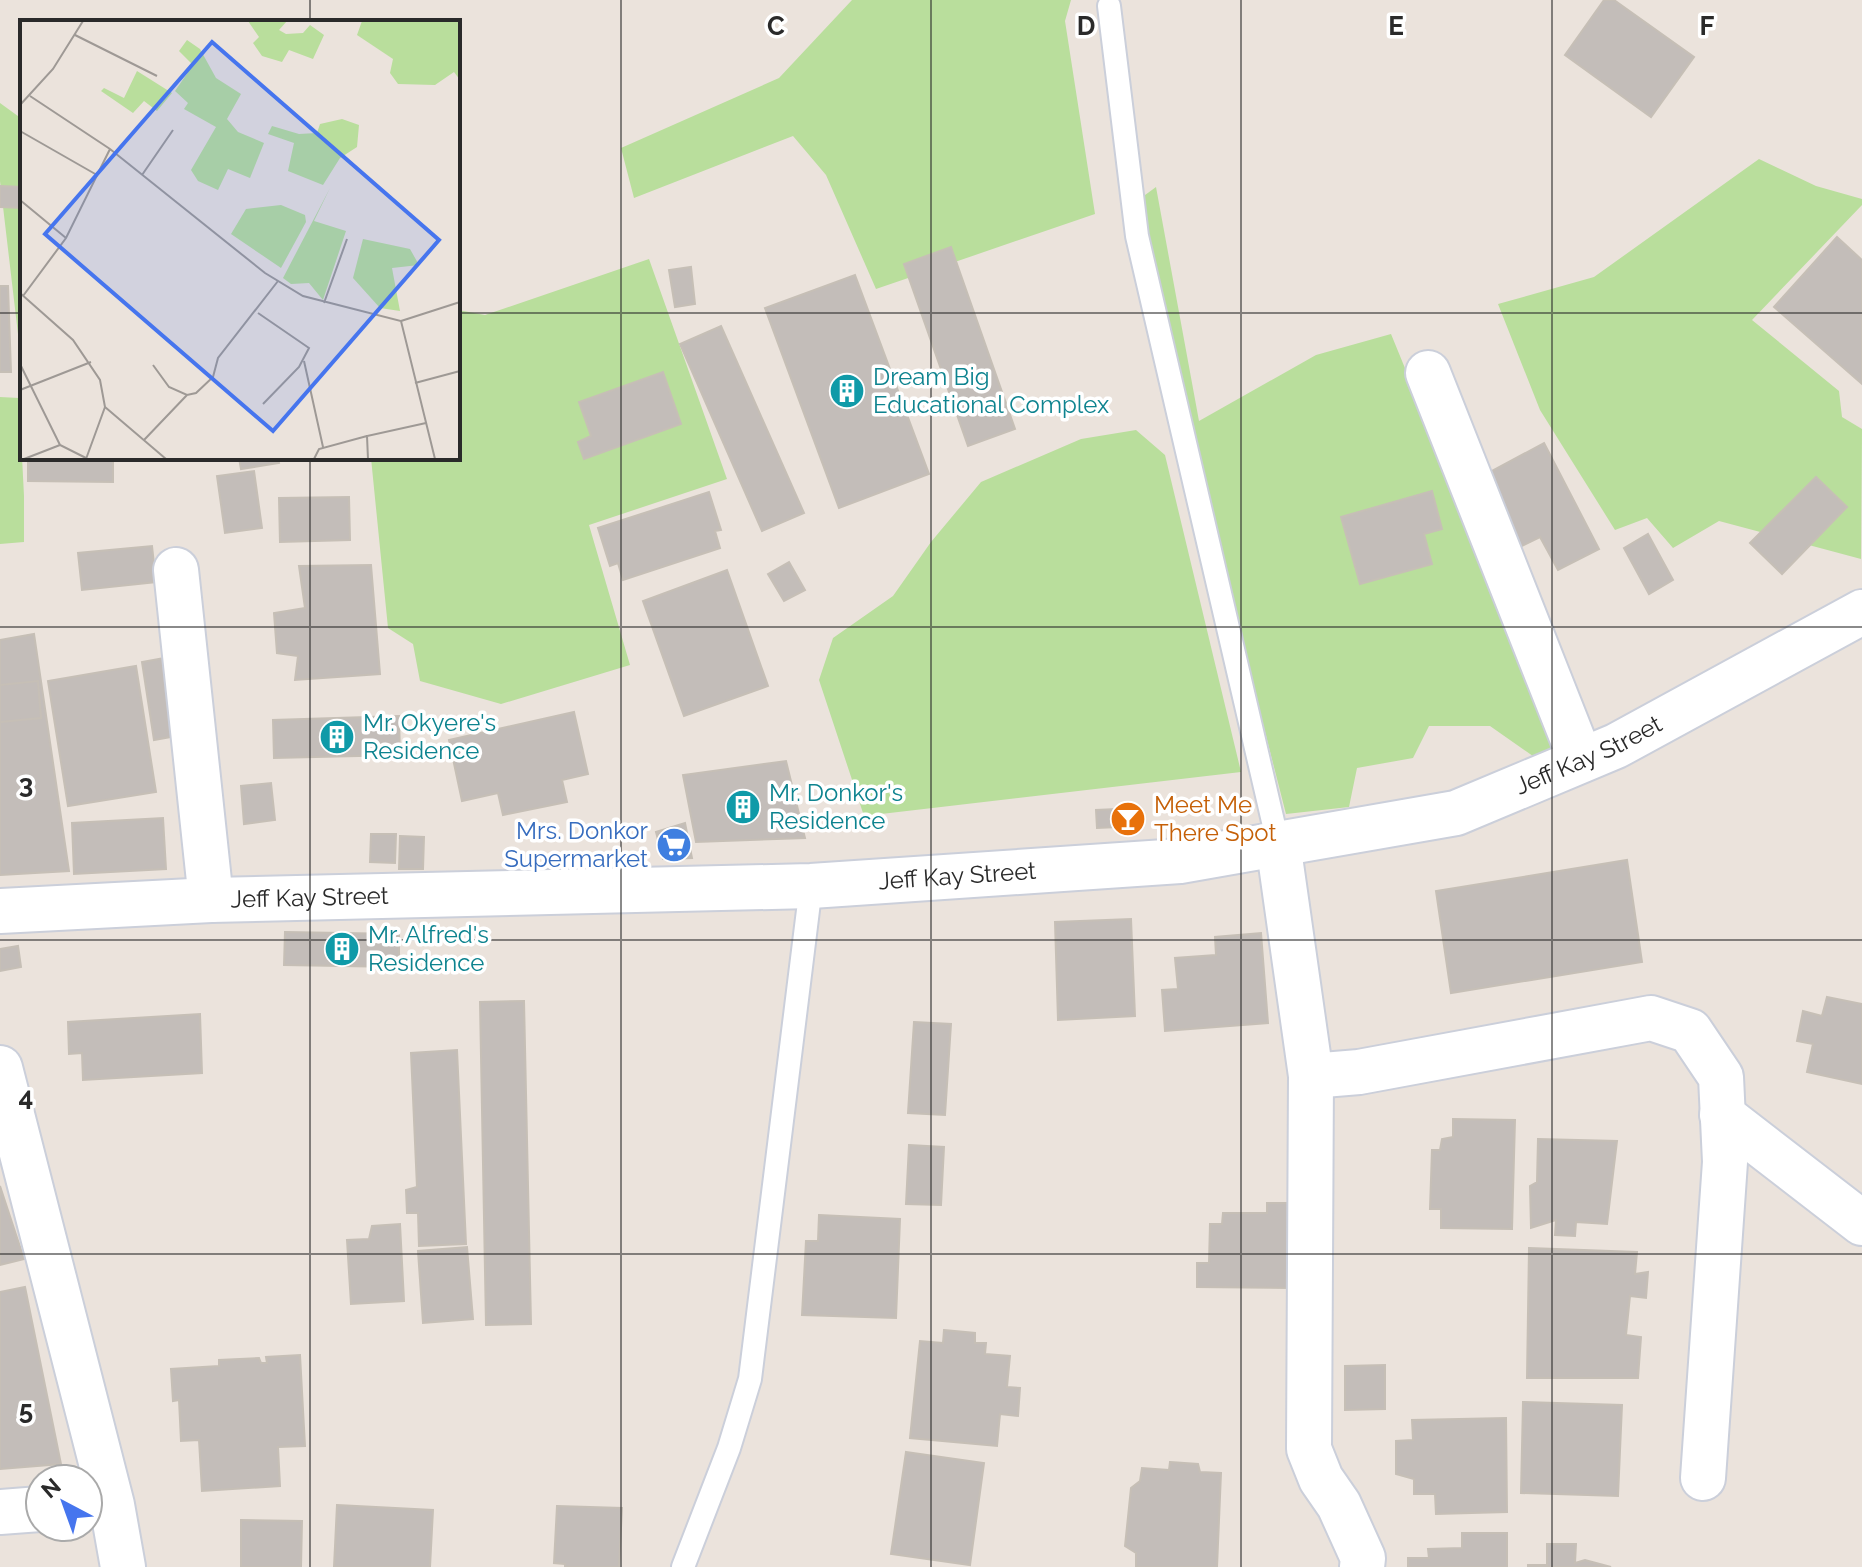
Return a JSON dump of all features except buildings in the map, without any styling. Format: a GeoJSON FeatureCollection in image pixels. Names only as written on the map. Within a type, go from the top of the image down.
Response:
{"type":"FeatureCollection","features":[{"type":"Feature","properties":{"kind":"street"},"geometry":{"type":"LineString","coordinates":[[1428,373],[1581,760]]}},
{"type":"Feature","properties":{"kind":"street"},"geometry":{"type":"LineString","coordinates":[[176,570],[211,900]]}},
{"type":"Feature","properties":{"kind":"street","name":"Jeff Kay Street"},"geometry":{"type":"LineString","coordinates":[[0,911],[211,900],[811,886],[1180,861],[1456,813],[1616,746],[1862,612]]}},
{"type":"Feature","properties":{"kind":"street"},"geometry":{"type":"LineString","coordinates":[[1278,843],[1311,1076],[1309,1449],[1321,1479],[1339,1505],[1363,1558],[1362,1567]]}},
{"type":"Feature","properties":{"kind":"street"},"geometry":{"type":"LineString","coordinates":[[1311,1076],[1359,1072],[1651,1018],[1690,1031],[1721,1077],[1725,1162],[1703,1478]]}},
{"type":"Feature","properties":{"kind":"street"},"geometry":{"type":"LineString","coordinates":[[1,1077],[90,1463]]}},
{"type":"Feature","properties":{"kind":"street"},"geometry":{"type":"LineString","coordinates":[[1722,1115],[1862,1223]]}},
{"type":"Feature","properties":{"kind":"street"},"geometry":{"type":"LineString","coordinates":[[0,1512],[24,1510]]}},
{"type":"Feature","properties":{"kind":"street"},"geometry":{"type":"LineString","coordinates":[[104,1517],[123,1567]]}},
{"type":"Feature","properties":{"kind":"lane"},"geometry":{"type":"LineString","coordinates":[[1109,6],[1137,236],[1278,843]]}},
{"type":"Feature","properties":{"kind":"lane"},"geometry":{"type":"LineString","coordinates":[[683,1567],[729,1448],[750,1379],[811,886]]}},
{"type":"Feature","properties":{"kind":"green space"},"geometry":{"type":"Polygon","coordinates":[[[852,0],[1071,0],[1065,21],[1095,214],[876,289],[826,175],[793,136],[634,198],[621,148],[779,78],[852,0]]]}},
{"type":"Feature","properties":{"kind":"green space"},"geometry":{"type":"Polygon","coordinates":[[[0,103],[20,118],[20,351],[0,181],[0,103]]]}},
{"type":"Feature","properties":{"kind":"green space"},"geometry":{"type":"Polygon","coordinates":[[[1759,159],[1816,186],[1862,199],[1862,205],[1752,320],[1839,391],[1842,417],[1862,429],[1861,559],[1719,521],[1673,548],[1647,518],[1615,530],[1540,410],[1498,304],[1594,277],[1759,159]]]}},
{"type":"Feature","properties":{"kind":"green space"},"geometry":{"type":"Polygon","coordinates":[[[1156,187],[1199,421],[1316,355],[1391,334],[1563,754],[1540,761],[1490,726],[1429,726],[1413,758],[1357,768],[1349,807],[1286,814],[1194,454],[1141,198],[1156,187]]]}},
{"type":"Feature","properties":{"kind":"green space"},"geometry":{"type":"Polygon","coordinates":[[[649,259],[727,479],[589,525],[630,665],[501,704],[420,681],[413,644],[388,628],[371,460],[460,460],[460,310],[485,315],[649,259]]]}},
{"type":"Feature","properties":{"kind":"green space"},"geometry":{"type":"Polygon","coordinates":[[[0,397],[19,398],[24,542],[0,544],[0,397]]]}},
{"type":"Feature","properties":{"kind":"green space"},"geometry":{"type":"Polygon","coordinates":[[[1136,430],[1165,455],[1241,772],[864,816],[819,680],[833,638],[893,596],[931,542],[981,482],[1081,439],[1136,430]]]}},
{"type":"Feature","properties":{"kind":"place","name":"Dream Big Educational Complex"},"geometry":{"type":"Point","coordinates":[847,391]}},
{"type":"Feature","properties":{"kind":"place","name":"Mr. Okyere's Residence"},"geometry":{"type":"Point","coordinates":[337,737]}},
{"type":"Feature","properties":{"kind":"place","name":"Mr. Donkor's Residence"},"geometry":{"type":"Point","coordinates":[743,807]}},
{"type":"Feature","properties":{"kind":"place","name":"Meet Me There Spot"},"geometry":{"type":"Point","coordinates":[1128,819]}},
{"type":"Feature","properties":{"kind":"place","name":"Mrs. Donkor Supermarket"},"geometry":{"type":"Point","coordinates":[674,845]}},
{"type":"Feature","properties":{"kind":"place","name":"Mr. Alfred's Residence"},"geometry":{"type":"Point","coordinates":[342,949]}}]}
